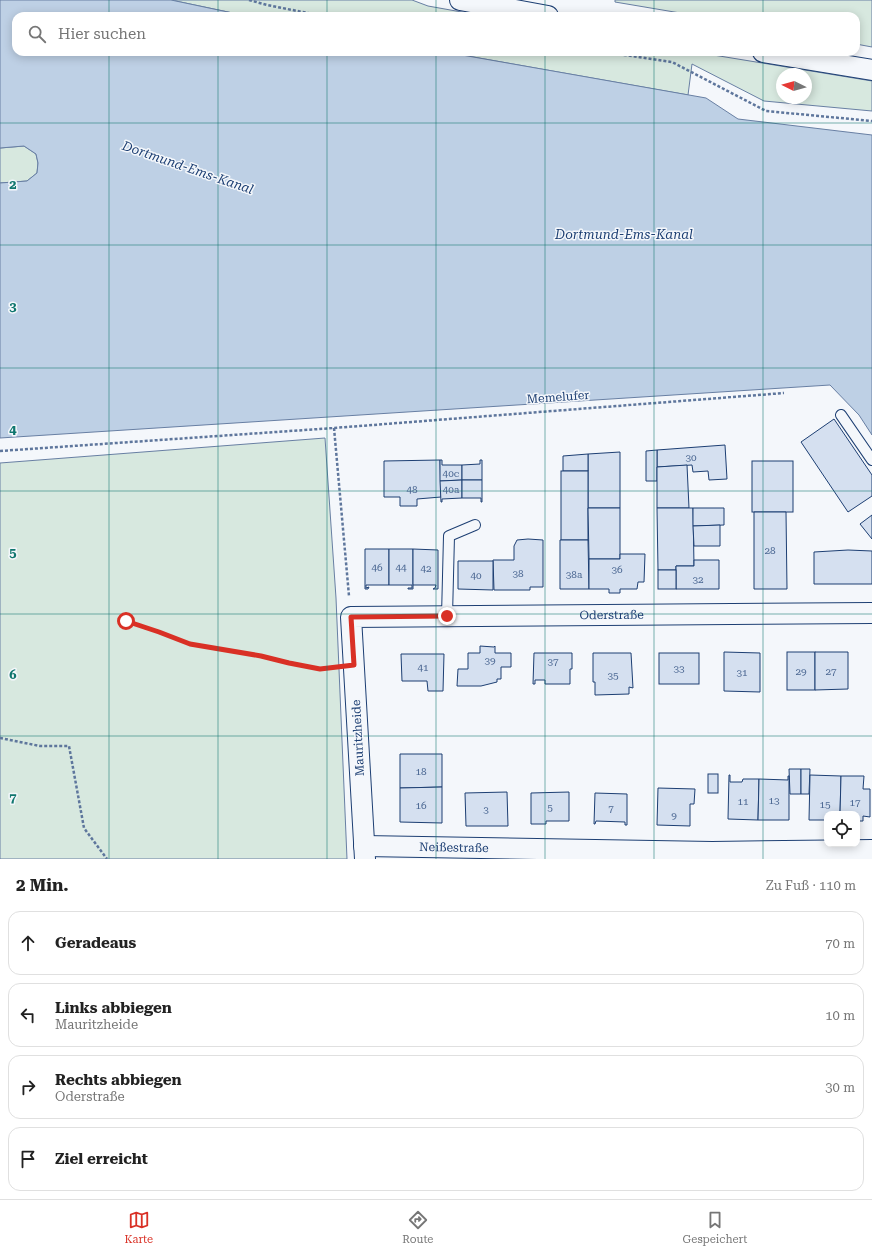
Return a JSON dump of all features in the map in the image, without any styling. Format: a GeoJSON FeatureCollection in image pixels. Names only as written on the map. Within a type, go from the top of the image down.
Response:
{"type":"FeatureCollection","features":[{"type":"Feature","properties":{"kind":"street"},"geometry":{"type":"LineString","coordinates":[[460,0],[526,12]]}},
{"type":"Feature","properties":{"kind":"street"},"geometry":{"type":"LineString","coordinates":[[787,56],[872,70]]}},
{"type":"Feature","properties":{"kind":"street","name":"Oderstraße"},"geometry":{"type":"LineString","coordinates":[[351,617],[872,613]]}},
{"type":"Feature","properties":{"kind":"street","name":"Mauritzheide"},"geometry":{"type":"LineString","coordinates":[[351,617],[364,853]]}},
{"type":"Feature","properties":{"kind":"street","name":"Neißestraße"},"geometry":{"type":"LineString","coordinates":[[364,853],[712,855],[872,850]]}},
{"type":"Feature","properties":{"kind":"lane"},"geometry":{"type":"LineString","coordinates":[[841,415],[872,460]]}},
{"type":"Feature","properties":{"kind":"lane"},"geometry":{"type":"LineString","coordinates":[[447,616],[449,536],[475,525]]}},
{"type":"Feature","properties":{"kind":"path"},"geometry":{"type":"LineString","coordinates":[[248,0],[303,12]]}},
{"type":"Feature","properties":{"kind":"path"},"geometry":{"type":"LineString","coordinates":[[267,5],[268,0]]}},
{"type":"Feature","properties":{"kind":"path"},"geometry":{"type":"LineString","coordinates":[[631,56],[672,62],[766,111],[872,121]]}},
{"type":"Feature","properties":{"kind":"path","name":"Memelufer"},"geometry":{"type":"LineString","coordinates":[[0,451],[334,428],[784,393]]}},
{"type":"Feature","properties":{"kind":"path"},"geometry":{"type":"LineString","coordinates":[[334,428],[351,617]]}},
{"type":"Feature","properties":{"kind":"path"},"geometry":{"type":"LineString","coordinates":[[126,621],[190,644],[261,656],[320,669],[354,665]]}},
{"type":"Feature","properties":{"kind":"path"},"geometry":{"type":"LineString","coordinates":[[0,738],[40,746],[69,746],[84,828],[106,859]]}},
{"type":"Feature","properties":{"kind":"shaded area"},"geometry":{"type":"Polygon","coordinates":[[[171,0],[412,0],[428,6],[462,12],[228,12],[171,0]]]}},
{"type":"Feature","properties":{"kind":"shaded area"},"geometry":{"type":"Polygon","coordinates":[[[615,0],[872,0],[872,47],[860,45],[860,12],[674,12],[615,2],[615,0]]]}},
{"type":"Feature","properties":{"kind":"shaded area"},"geometry":{"type":"Polygon","coordinates":[[[468,56],[719,56],[793,68],[776,68],[776,102],[764,101],[692,64],[688,95],[468,56]]]}},
{"type":"Feature","properties":{"kind":"shaded area"},"geometry":{"type":"Polygon","coordinates":[[[812,71],[872,81],[872,111],[796,104],[812,104],[812,71]]]}},
{"type":"Feature","properties":{"kind":"shaded area"},"geometry":{"type":"Polygon","coordinates":[[[24,146],[36,154],[38,163],[37,173],[27,181],[0,183],[0,148],[24,146]]]}},
{"type":"Feature","properties":{"kind":"shaded area"},"geometry":{"type":"Polygon","coordinates":[[[325,438],[336,598],[347,859],[0,859],[0,463],[325,438]]]}},
{"type":"Feature","properties":{"kind":"water","name":"Dortmund-Ems-Kanal"},"geometry":{"type":"Polygon","coordinates":[[[0,0],[171,0],[228,12],[12,12],[12,56],[468,56],[706,98],[738,119],[872,135],[872,435],[859,415],[830,385],[0,438],[0,183],[27,181],[37,173],[38,163],[36,154],[24,146],[0,148],[0,0]]]}},
{"type":"Feature","properties":{"kind":"building"},"geometry":{"type":"Polygon","coordinates":[[[834,419],[872,475],[872,496],[848,512],[801,442],[834,419]]]}},
{"type":"Feature","properties":{"kind":"building"},"geometry":{"type":"Polygon","coordinates":[[[725,445],[727,479],[709,480],[708,471],[693,472],[692,465],[657,467],[657,450],[725,445]]]}},
{"type":"Feature","properties":{"kind":"building"},"geometry":{"type":"Polygon","coordinates":[[[657,450],[657,481],[646,481],[646,451],[657,450]]]}},
{"type":"Feature","properties":{"kind":"building"},"geometry":{"type":"Polygon","coordinates":[[[620,452],[620,508],[588,508],[588,454],[620,452]]]}},
{"type":"Feature","properties":{"kind":"building"},"geometry":{"type":"Polygon","coordinates":[[[588,454],[588,471],[563,471],[563,456],[588,454]]]}},
{"type":"Feature","properties":{"kind":"building"},"geometry":{"type":"Polygon","coordinates":[[[440,460],[441,497],[417,499],[417,506],[400,506],[400,497],[384,497],[384,461],[440,460]]]}},
{"type":"Feature","properties":{"kind":"building"},"geometry":{"type":"Polygon","coordinates":[[[440,460],[442,460],[442,465],[462,465],[462,480],[440,481],[440,460]]]}},
{"type":"Feature","properties":{"kind":"building"},"geometry":{"type":"Polygon","coordinates":[[[480,460],[482,460],[482,480],[462,480],[462,465],[480,464],[480,460]]]}},
{"type":"Feature","properties":{"kind":"building"},"geometry":{"type":"Polygon","coordinates":[[[752,461],[793,461],[793,512],[752,512],[752,461]]]}},
{"type":"Feature","properties":{"kind":"building"},"geometry":{"type":"Polygon","coordinates":[[[687,465],[689,508],[657,508],[657,467],[687,465]]]}},
{"type":"Feature","properties":{"kind":"building"},"geometry":{"type":"Polygon","coordinates":[[[561,471],[588,471],[588,540],[561,540],[561,471]]]}},
{"type":"Feature","properties":{"kind":"building"},"geometry":{"type":"Polygon","coordinates":[[[462,480],[462,498],[442,499],[441,502],[440,481],[462,480]]]}},
{"type":"Feature","properties":{"kind":"building"},"geometry":{"type":"Polygon","coordinates":[[[462,480],[482,480],[482,502],[481,498],[462,498],[462,480]]]}},
{"type":"Feature","properties":{"kind":"building"},"geometry":{"type":"Polygon","coordinates":[[[588,508],[620,508],[620,559],[589,559],[588,508]]]}},
{"type":"Feature","properties":{"kind":"building"},"geometry":{"type":"Polygon","coordinates":[[[657,508],[693,508],[694,566],[676,566],[676,570],[658,570],[657,508]]]}},
{"type":"Feature","properties":{"kind":"building"},"geometry":{"type":"Polygon","coordinates":[[[693,508],[724,508],[724,525],[693,526],[693,508]]]}},
{"type":"Feature","properties":{"kind":"building"},"geometry":{"type":"Polygon","coordinates":[[[754,512],[786,512],[787,589],[754,589],[754,512]]]}},
{"type":"Feature","properties":{"kind":"building"},"geometry":{"type":"Polygon","coordinates":[[[872,515],[872,539],[860,524],[872,515]]]}},
{"type":"Feature","properties":{"kind":"building"},"geometry":{"type":"Polygon","coordinates":[[[720,525],[720,546],[694,546],[693,526],[720,525]]]}},
{"type":"Feature","properties":{"kind":"building"},"geometry":{"type":"Polygon","coordinates":[[[517,540],[543,540],[543,587],[530,587],[530,590],[494,590],[493,560],[514,560],[514,546],[517,540]]]}},
{"type":"Feature","properties":{"kind":"building"},"geometry":{"type":"Polygon","coordinates":[[[560,540],[588,540],[589,589],[560,589],[560,540]]]}},
{"type":"Feature","properties":{"kind":"building"},"geometry":{"type":"Polygon","coordinates":[[[365,549],[389,549],[389,585],[366,585],[366,588],[369,587],[368,589],[365,589],[365,549]]]}},
{"type":"Feature","properties":{"kind":"building"},"geometry":{"type":"Polygon","coordinates":[[[389,549],[413,549],[413,589],[408,589],[412,588],[412,585],[389,585],[389,549]]]}},
{"type":"Feature","properties":{"kind":"building"},"geometry":{"type":"Polygon","coordinates":[[[413,549],[438,550],[438,589],[433,589],[436,585],[413,585],[413,549]]]}},
{"type":"Feature","properties":{"kind":"building"},"geometry":{"type":"Polygon","coordinates":[[[848,550],[872,551],[872,584],[814,584],[814,552],[848,550]]]}},
{"type":"Feature","properties":{"kind":"building"},"geometry":{"type":"Polygon","coordinates":[[[620,554],[645,554],[644,582],[638,582],[637,589],[620,589],[620,593],[609,593],[609,589],[589,589],[589,559],[620,559],[620,554]]]}},
{"type":"Feature","properties":{"kind":"building"},"geometry":{"type":"Polygon","coordinates":[[[694,560],[719,560],[719,589],[676,589],[676,566],[694,566],[694,560]]]}},
{"type":"Feature","properties":{"kind":"building"},"geometry":{"type":"Polygon","coordinates":[[[458,561],[493,561],[493,590],[458,589],[458,561]]]}},
{"type":"Feature","properties":{"kind":"building"},"geometry":{"type":"Polygon","coordinates":[[[658,570],[676,570],[676,589],[658,589],[658,570]]]}},
{"type":"Feature","properties":{"kind":"building"},"geometry":{"type":"Polygon","coordinates":[[[480,646],[495,646],[495,653],[511,653],[511,667],[501,667],[501,679],[497,679],[497,682],[481,686],[457,686],[458,669],[468,669],[468,653],[480,653],[480,646]]]}},
{"type":"Feature","properties":{"kind":"building"},"geometry":{"type":"Polygon","coordinates":[[[724,652],[760,653],[760,692],[724,691],[724,652]]]}},
{"type":"Feature","properties":{"kind":"building"},"geometry":{"type":"Polygon","coordinates":[[[787,652],[815,652],[815,690],[787,690],[787,652]]]}},
{"type":"Feature","properties":{"kind":"building"},"geometry":{"type":"Polygon","coordinates":[[[815,652],[848,652],[848,689],[815,690],[815,652]]]}},
{"type":"Feature","properties":{"kind":"building"},"geometry":{"type":"Polygon","coordinates":[[[534,653],[572,653],[570,684],[545,684],[545,680],[535,680],[535,684],[533,684],[534,653]]]}},
{"type":"Feature","properties":{"kind":"building"},"geometry":{"type":"Polygon","coordinates":[[[593,653],[631,653],[633,688],[629,687],[629,694],[595,695],[595,682],[593,682],[593,653]]]}},
{"type":"Feature","properties":{"kind":"building"},"geometry":{"type":"Polygon","coordinates":[[[659,653],[699,653],[699,684],[659,684],[659,653]]]}},
{"type":"Feature","properties":{"kind":"building"},"geometry":{"type":"Polygon","coordinates":[[[401,654],[444,654],[443,691],[428,691],[427,681],[402,681],[401,654]]]}},
{"type":"Feature","properties":{"kind":"building"},"geometry":{"type":"Polygon","coordinates":[[[400,754],[442,754],[442,787],[400,788],[400,754]]]}},
{"type":"Feature","properties":{"kind":"building"},"geometry":{"type":"Polygon","coordinates":[[[789,769],[801,769],[801,794],[790,794],[789,769]]]}},
{"type":"Feature","properties":{"kind":"building"},"geometry":{"type":"Polygon","coordinates":[[[801,769],[810,769],[809,794],[801,794],[801,769]]]}},
{"type":"Feature","properties":{"kind":"building"},"geometry":{"type":"Polygon","coordinates":[[[708,774],[718,774],[718,793],[708,793],[708,774]]]}},
{"type":"Feature","properties":{"kind":"building"},"geometry":{"type":"Polygon","coordinates":[[[729,775],[730,782],[742,782],[743,779],[759,779],[758,820],[728,819],[729,775]]]}},
{"type":"Feature","properties":{"kind":"building"},"geometry":{"type":"Polygon","coordinates":[[[810,775],[841,776],[840,811],[824,811],[824,820],[809,820],[810,775]]]}},
{"type":"Feature","properties":{"kind":"building"},"geometry":{"type":"Polygon","coordinates":[[[788,776],[789,820],[758,820],[759,779],[788,780],[788,776]]]}},
{"type":"Feature","properties":{"kind":"building"},"geometry":{"type":"Polygon","coordinates":[[[841,776],[864,776],[863,789],[870,789],[870,817],[863,816],[863,821],[860,821],[860,811],[840,811],[841,776]]]}},
{"type":"Feature","properties":{"kind":"building"},"geometry":{"type":"Polygon","coordinates":[[[442,787],[442,823],[400,822],[400,788],[442,787]]]}},
{"type":"Feature","properties":{"kind":"building"},"geometry":{"type":"Polygon","coordinates":[[[658,788],[695,789],[694,804],[690,804],[690,826],[657,825],[658,788]]]}},
{"type":"Feature","properties":{"kind":"building"},"geometry":{"type":"Polygon","coordinates":[[[507,792],[508,826],[466,826],[465,793],[507,792]]]}},
{"type":"Feature","properties":{"kind":"building"},"geometry":{"type":"Polygon","coordinates":[[[569,792],[569,821],[546,821],[546,824],[531,824],[531,793],[569,792]]]}},
{"type":"Feature","properties":{"kind":"building"},"geometry":{"type":"Polygon","coordinates":[[[595,793],[627,794],[627,825],[625,825],[625,822],[596,821],[594,824],[595,793]]]}},
{"type":"Feature","properties":{"kind":"route"},"geometry":{"type":"LineString","coordinates":[[126,621],[190,644],[261,656],[320,669],[354,665],[351,617],[447,616]]}}]}
